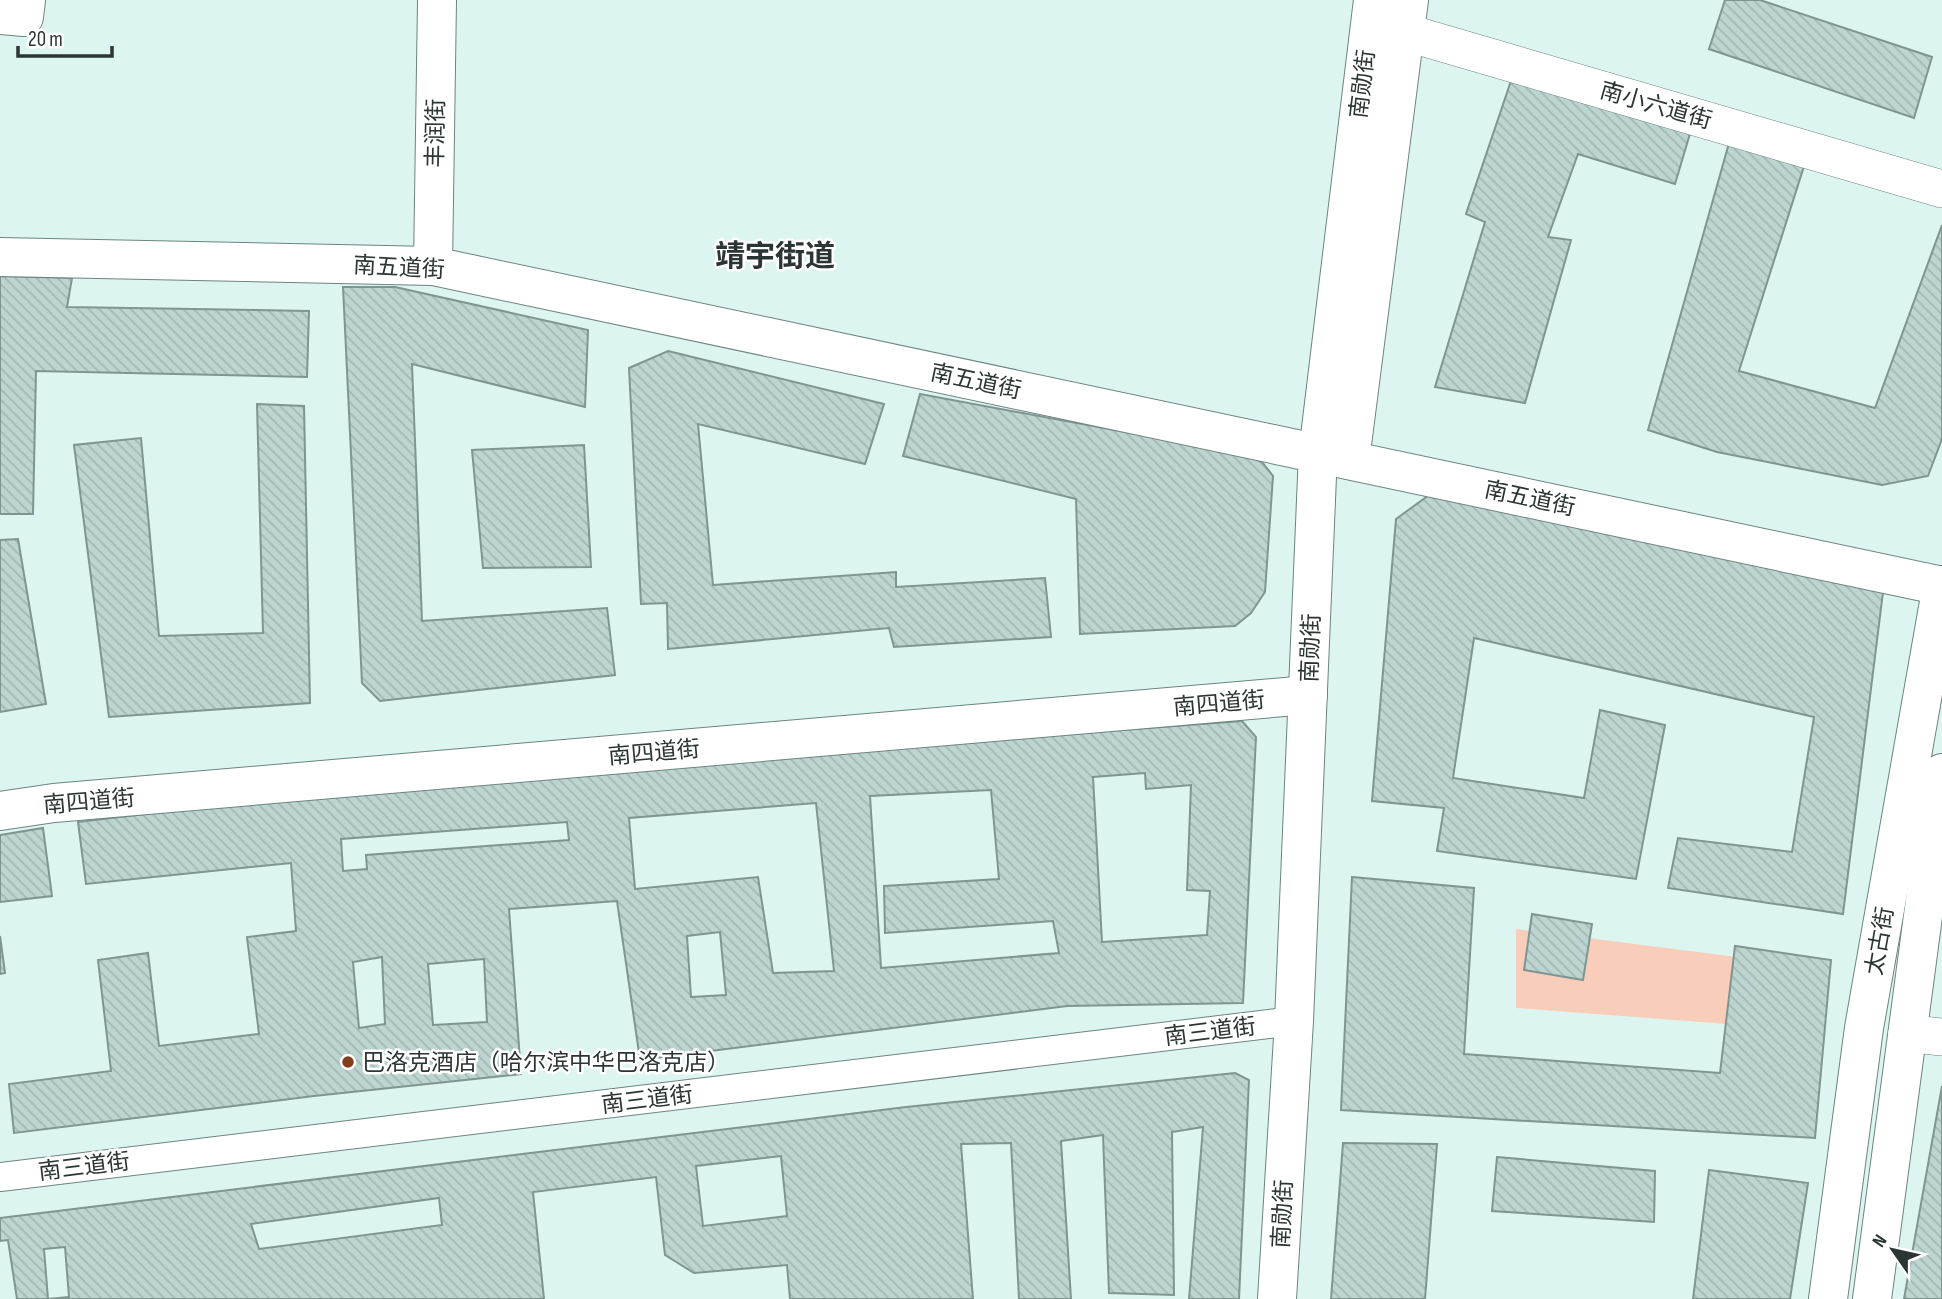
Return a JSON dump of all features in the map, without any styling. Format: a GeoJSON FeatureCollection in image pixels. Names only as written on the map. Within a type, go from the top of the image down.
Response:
{"type":"FeatureCollection","features":[{"type":"Feature","properties":{"kind":"street"},"geometry":{"type":"LineString","coordinates":[[0,15],[24,17],[26,0]]}},
{"type":"Feature","properties":{"kind":"street","name":"丰润街"},"geometry":{"type":"LineString","coordinates":[[433,266],[437,0]]}},
{"type":"Feature","properties":{"kind":"street","name":"南小六道街"},"geometry":{"type":"LineString","coordinates":[[1389,13],[1942,189]]}},
{"type":"Feature","properties":{"kind":"street","name":"南勋街"},"geometry":{"type":"LineString","coordinates":[[1277,1299],[1294,1021],[1308,695],[1334,456],[1389,13]]}},
{"type":"Feature","properties":{"kind":"street","name":"南五道街"},"geometry":{"type":"LineString","coordinates":[[0,257],[433,266],[1942,586]]}},
{"type":"Feature","properties":{"kind":"street","name":"太古街"},"geometry":{"type":"LineString","coordinates":[[1828,1299],[1864,1028],[1942,586]]}},
{"type":"Feature","properties":{"kind":"street","name":"南四道街"},"geometry":{"type":"LineString","coordinates":[[0,811],[54,803],[1308,695]]}},
{"type":"Feature","properties":{"kind":"street","name":"太古街"},"geometry":{"type":"LineString","coordinates":[[1871,1299],[1925,1035],[1942,773]]}},
{"type":"Feature","properties":{"kind":"street","name":"南三道街"},"geometry":{"type":"LineString","coordinates":[[0,1177],[1294,1021]]}},
{"type":"Feature","properties":{"kind":"shaded area"},"geometry":{"type":"Polygon","coordinates":[[[1516,929],[1737,957],[1727,1024],[1516,1008],[1516,929]]]}},
{"type":"Feature","properties":{"kind":"building"},"geometry":{"type":"Polygon","coordinates":[[[1725,0],[1760,0],[1932,57],[1914,118],[1709,49],[1725,0]]]}},
{"type":"Feature","properties":{"kind":"building"},"geometry":{"type":"Polygon","coordinates":[[[1515,69],[1692,127],[1675,184],[1578,154],[1548,237],[1571,240],[1525,403],[1435,387],[1485,222],[1466,214],[1515,69]]]}},
{"type":"Feature","properties":{"kind":"building"},"geometry":{"type":"Polygon","coordinates":[[[1731,136],[1805,163],[1739,371],[1875,408],[1942,225],[1942,439],[1928,476],[1882,485],[1717,452],[1648,430],[1731,136]]]}},
{"type":"Feature","properties":{"kind":"building"},"geometry":{"type":"Polygon","coordinates":[[[0,276],[72,278],[67,307],[309,311],[307,377],[36,371],[33,514],[0,514],[0,276]]]}},
{"type":"Feature","properties":{"kind":"building"},"geometry":{"type":"Polygon","coordinates":[[[343,287],[395,287],[588,330],[585,407],[412,364],[422,621],[607,608],[615,675],[380,701],[362,683],[343,287]]]}},
{"type":"Feature","properties":{"kind":"building"},"geometry":{"type":"Polygon","coordinates":[[[668,351],[884,404],[865,464],[698,424],[713,585],[896,572],[896,587],[1045,578],[1051,637],[894,647],[889,628],[668,649],[667,603],[641,604],[629,368],[668,351]]]}},
{"type":"Feature","properties":{"kind":"building"},"geometry":{"type":"Polygon","coordinates":[[[920,394],[1244,454],[1262,462],[1273,476],[1265,592],[1251,613],[1235,626],[1080,634],[1076,499],[903,456],[920,394]]]}},
{"type":"Feature","properties":{"kind":"building"},"geometry":{"type":"Polygon","coordinates":[[[257,404],[304,406],[310,703],[109,717],[74,445],[141,438],[159,636],[263,633],[257,404]]]}},
{"type":"Feature","properties":{"kind":"building"},"geometry":{"type":"Polygon","coordinates":[[[584,445],[591,567],[483,568],[472,450],[584,445]]]}},
{"type":"Feature","properties":{"kind":"building"},"geometry":{"type":"Polygon","coordinates":[[[1429,495],[1883,592],[1843,914],[1668,888],[1678,838],[1792,852],[1814,717],[1474,638],[1453,778],[1584,798],[1600,710],[1665,725],[1636,879],[1437,851],[1444,808],[1372,801],[1396,519],[1429,495]]]}},
{"type":"Feature","properties":{"kind":"building"},"geometry":{"type":"Polygon","coordinates":[[[18,539],[46,704],[0,712],[0,540],[18,539]]]}},
{"type":"Feature","properties":{"kind":"building"},"geometry":{"type":"Polygon","coordinates":[[[1242,721],[1256,737],[1243,1003],[1067,1006],[640,1060],[617,901],[509,909],[521,1074],[14,1133],[9,1084],[111,1071],[98,960],[148,953],[159,1046],[259,1034],[247,937],[296,931],[291,863],[86,884],[78,822],[406,783],[1242,721]],[[1145,773],[1093,777],[1102,942],[1207,935],[1210,891],[1187,890],[1191,785],[1146,789],[1145,773]],[[991,790],[870,796],[881,968],[1059,953],[1053,921],[885,933],[884,886],[999,879],[991,790]],[[816,803],[629,818],[635,889],[758,877],[773,973],[834,971],[816,803]],[[567,822],[341,839],[343,871],[367,869],[366,855],[569,840],[567,822]],[[720,932],[687,936],[691,997],[726,995],[720,932]],[[382,957],[353,962],[359,1028],[385,1024],[382,957]],[[484,959],[428,964],[433,1025],[487,1022],[484,959]]]}},
{"type":"Feature","properties":{"kind":"building"},"geometry":{"type":"Polygon","coordinates":[[[43,828],[52,896],[0,902],[0,835],[43,828]]]}},
{"type":"Feature","properties":{"kind":"building"},"geometry":{"type":"Polygon","coordinates":[[[1352,877],[1474,888],[1464,1054],[1720,1073],[1735,946],[1831,960],[1815,1138],[1341,1110],[1352,877]]]}},
{"type":"Feature","properties":{"kind":"building"},"geometry":{"type":"Polygon","coordinates":[[[1532,914],[1592,924],[1583,980],[1524,970],[1532,914]]]}},
{"type":"Feature","properties":{"kind":"building"},"geometry":{"type":"Polygon","coordinates":[[[0,936],[5,973],[0,974],[0,936]]]}},
{"type":"Feature","properties":{"kind":"building"},"geometry":{"type":"Polygon","coordinates":[[[1235,1073],[1249,1080],[1239,1299],[1189,1299],[1203,1127],[1172,1132],[1174,1295],[1109,1293],[1103,1135],[1061,1141],[1071,1299],[1019,1299],[1011,1143],[961,1144],[973,1299],[790,1299],[787,1265],[694,1273],[665,1255],[656,1177],[533,1192],[544,1299],[48,1299],[17,1299],[8,1240],[0,1241],[0,1218],[906,1107],[1235,1073]],[[781,1156],[696,1166],[703,1226],[787,1216],[781,1156]],[[439,1198],[251,1224],[259,1249],[442,1225],[439,1198]],[[65,1247],[44,1249],[48,1299],[69,1297],[65,1247]]]}},
{"type":"Feature","properties":{"kind":"building"},"geometry":{"type":"Polygon","coordinates":[[[1942,1086],[1942,1299],[1904,1299],[1942,1086]]]}},
{"type":"Feature","properties":{"kind":"building"},"geometry":{"type":"Polygon","coordinates":[[[1343,1143],[1437,1144],[1425,1299],[1331,1299],[1343,1143]]]}},
{"type":"Feature","properties":{"kind":"building"},"geometry":{"type":"Polygon","coordinates":[[[1497,1157],[1655,1171],[1654,1222],[1492,1211],[1497,1157]]]}},
{"type":"Feature","properties":{"kind":"building"},"geometry":{"type":"Polygon","coordinates":[[[1709,1170],[1808,1183],[1790,1299],[1693,1299],[1709,1170]]]}},
{"type":"Feature","properties":{"kind":"place","name":"巴洛克酒店（哈尔滨中华巴洛克店）"},"geometry":{"type":"Point","coordinates":[348,1062]}},
{"type":"Feature","properties":{"kind":"district","name":"靖宇街道"},"geometry":{"type":"Point","coordinates":[775,256]}}]}
